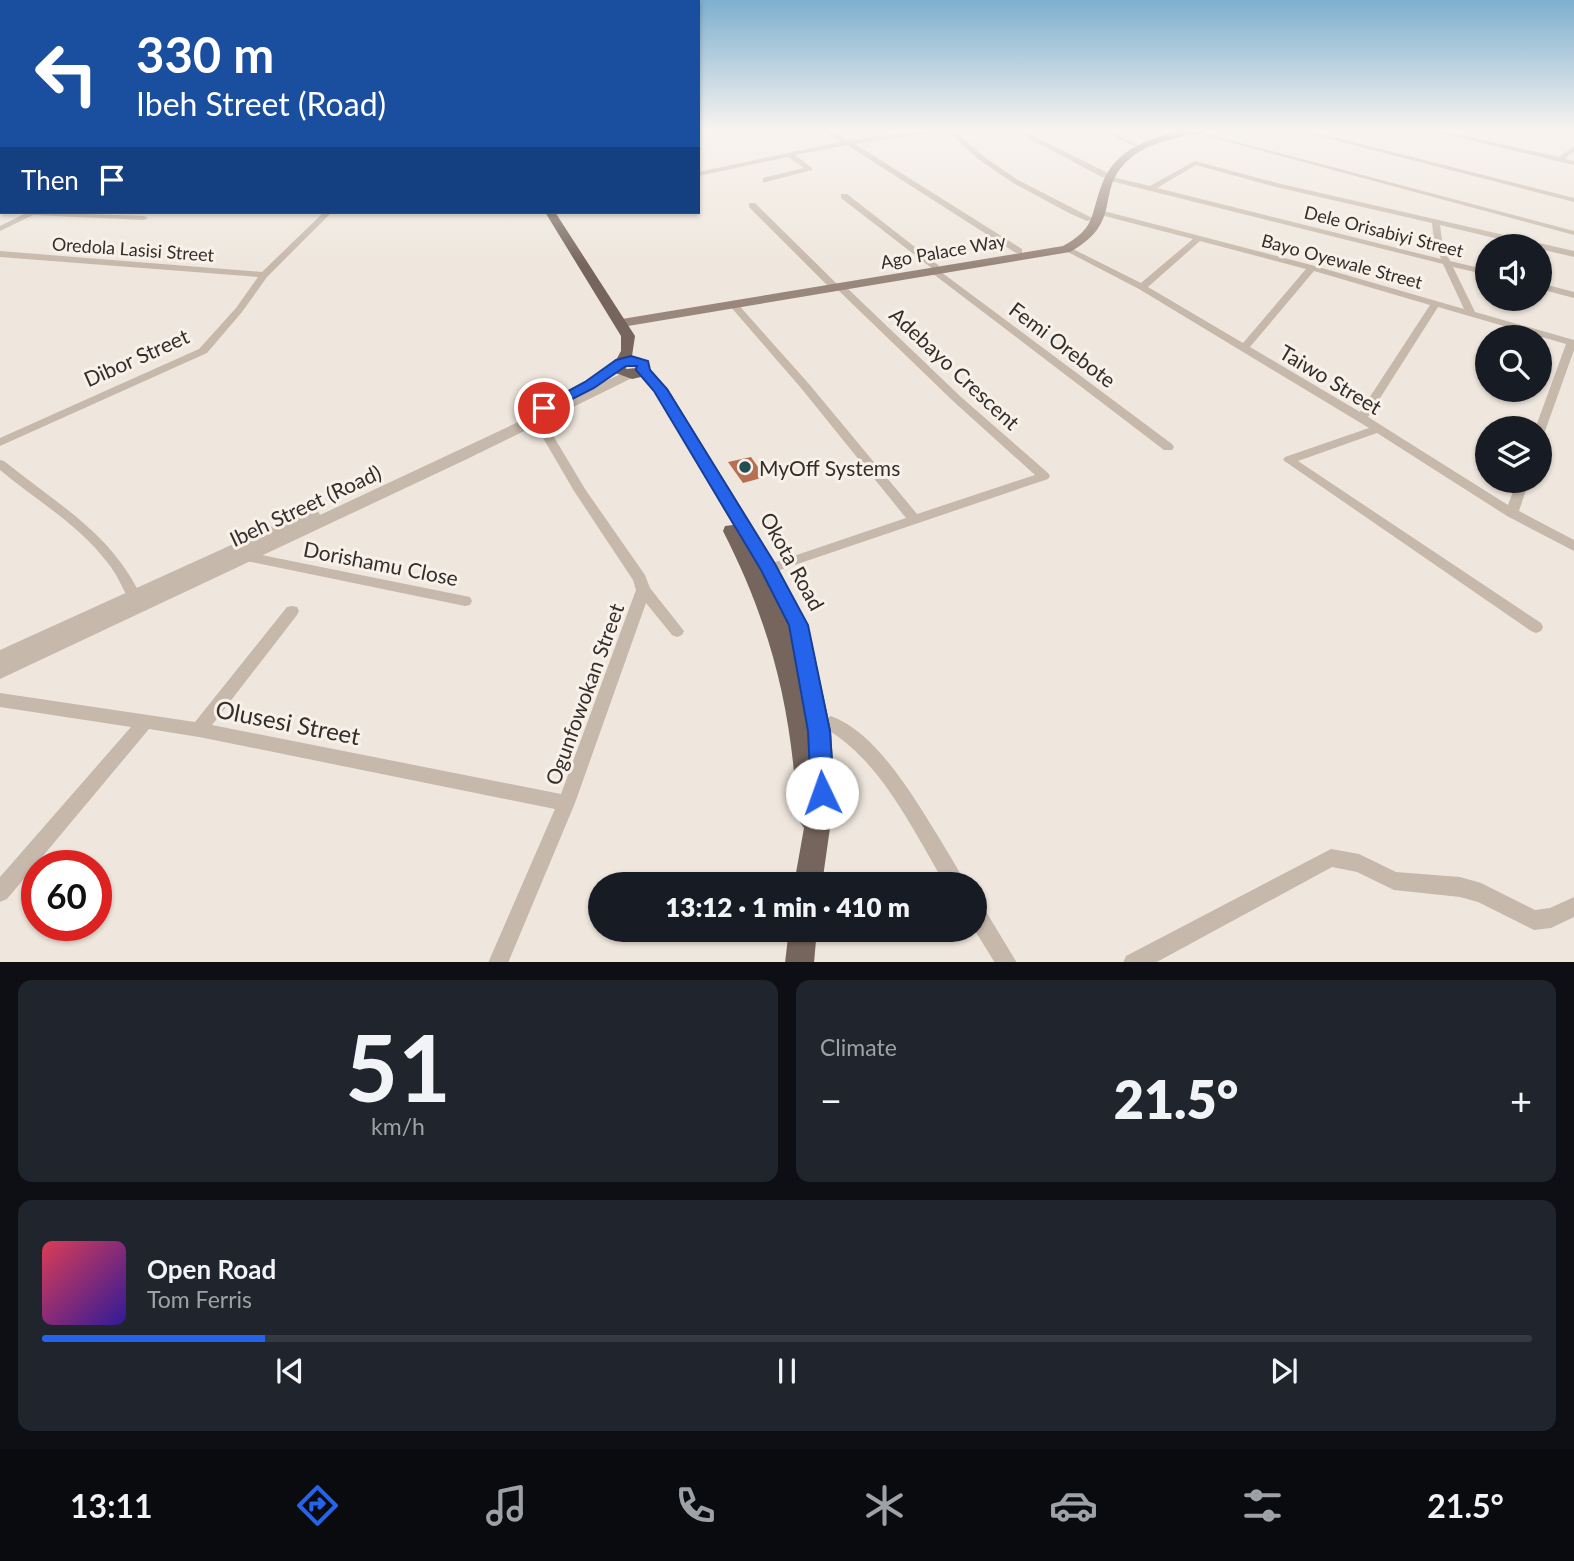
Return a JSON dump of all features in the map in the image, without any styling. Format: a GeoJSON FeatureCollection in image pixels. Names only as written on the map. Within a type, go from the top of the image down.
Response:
{"type":"FeatureCollection","features":[{"type":"Feature","properties":{"kind":"main road","name":"Ago Palace Way"},"geometry":{"type":"LineString","coordinates":[[624,319],[733,304],[1066,249],[1088,238],[1108,176]]}},
{"type":"Feature","properties":{"kind":"main road"},"geometry":{"type":"LineString","coordinates":[[554,214],[624,319],[629,343],[630,369]]}},
{"type":"Feature","properties":{"kind":"main road","name":"Ago Palace Way"},"geometry":{"type":"LineString","coordinates":[[935,269],[1068,241],[1081,233],[1095,216]]}},
{"type":"Feature","properties":{"kind":"main road","name":"Ago Palace Way"},"geometry":{"type":"LineString","coordinates":[[624,319],[836,286]]}},
{"type":"Feature","properties":{"kind":"main road"},"geometry":{"type":"LineString","coordinates":[[624,319],[630,369]]}},
{"type":"Feature","properties":{"kind":"main road","name":"Okota Road"},"geometry":{"type":"LineString","coordinates":[[630,369],[660,389],[769,569],[798,625],[819,731],[822,793],[809,872]]}},
{"type":"Feature","properties":{"kind":"main road","name":"Okota Road"},"geometry":{"type":"LineString","coordinates":[[630,369],[658,401],[754,569],[782,641],[808,750],[809,872]]}},
{"type":"Feature","properties":{"kind":"main road"},"geometry":{"type":"LineString","coordinates":[[799,962],[801,942]]}},
{"type":"Feature","properties":{"kind":"street"},"geometry":{"type":"LineString","coordinates":[[766,180],[786,175]]}},
{"type":"Feature","properties":{"kind":"street"},"geometry":{"type":"LineString","coordinates":[[900,175],[1019,251]]}},
{"type":"Feature","properties":{"kind":"street"},"geometry":{"type":"LineString","coordinates":[[1008,175],[1065,209],[1095,216]]}},
{"type":"Feature","properties":{"kind":"street"},"geometry":{"type":"LineString","coordinates":[[1153,187],[1174,175]]}},
{"type":"Feature","properties":{"kind":"street"},"geometry":{"type":"LineString","coordinates":[[1244,175],[1574,254]]}},
{"type":"Feature","properties":{"kind":"street"},"geometry":{"type":"LineString","coordinates":[[1362,175],[1574,233]]}},
{"type":"Feature","properties":{"kind":"street"},"geometry":{"type":"LineString","coordinates":[[1475,175],[1574,200]]}},
{"type":"Feature","properties":{"kind":"street","name":"Dele Orisabiyi Street"},"geometry":{"type":"LineString","coordinates":[[1108,176],[1475,269]]}},
{"type":"Feature","properties":{"kind":"street","name":"Femi Orebote"},"geometry":{"type":"LineString","coordinates":[[844,196],[1168,447]]}},
{"type":"Feature","properties":{"kind":"street","name":"Adebayo Crescent"},"geometry":{"type":"LineString","coordinates":[[752,205],[957,399],[1044,476],[915,520]]}},
{"type":"Feature","properties":{"kind":"street","name":"Oredola Lasisi Street"},"geometry":{"type":"LineString","coordinates":[[0,229],[29,214]]}},
{"type":"Feature","properties":{"kind":"street"},"geometry":{"type":"LineString","coordinates":[[70,214],[144,218]]}},
{"type":"Feature","properties":{"kind":"street","name":"Dibor Street"},"geometry":{"type":"LineString","coordinates":[[0,442],[203,351],[239,310],[264,275],[325,215]]}},
{"type":"Feature","properties":{"kind":"street","name":"Bayo Oyewale Street"},"geometry":{"type":"LineString","coordinates":[[1095,216],[1199,238],[1312,268],[1573,343]]}},
{"type":"Feature","properties":{"kind":"street"},"geometry":{"type":"LineString","coordinates":[[1436,222],[1434,232],[1471,313]]}},
{"type":"Feature","properties":{"kind":"street"},"geometry":{"type":"LineString","coordinates":[[1142,287],[1199,238]]}},
{"type":"Feature","properties":{"kind":"street","name":"Taiwo Street"},"geometry":{"type":"LineString","coordinates":[[1066,249],[1142,287],[1362,418],[1512,513],[1574,546]]}},
{"type":"Feature","properties":{"kind":"street","name":"Oredola Lasisi Street"},"geometry":{"type":"LineString","coordinates":[[0,254],[264,275]]}},
{"type":"Feature","properties":{"kind":"street"},"geometry":{"type":"LineString","coordinates":[[1243,349],[1312,268]]}},
{"type":"Feature","properties":{"kind":"street"},"geometry":{"type":"LineString","coordinates":[[1552,289],[1574,295]]}},
{"type":"Feature","properties":{"kind":"street"},"geometry":{"type":"LineString","coordinates":[[1362,418],[1436,303]]}},
{"type":"Feature","properties":{"kind":"street"},"geometry":{"type":"LineString","coordinates":[[733,304],[805,386],[915,520],[769,569]]}},
{"type":"Feature","properties":{"kind":"street"},"geometry":{"type":"LineString","coordinates":[[1546,416],[1573,343]]}},
{"type":"Feature","properties":{"kind":"street","name":"Ibeh Street (Road)"},"geometry":{"type":"LineString","coordinates":[[0,671],[247,557],[630,369]]}},
{"type":"Feature","properties":{"kind":"street","name":"Ibeh Street (Road)"},"geometry":{"type":"LineString","coordinates":[[0,659],[134,596],[533,418]]}},
{"type":"Feature","properties":{"kind":"street","name":"Ogunfowokan Street"},"geometry":{"type":"LineString","coordinates":[[498,962],[566,803],[643,590],[640,579],[533,418]]}},
{"type":"Feature","properties":{"kind":"street"},"geometry":{"type":"LineString","coordinates":[[1376,429],[1289,460],[1536,627]]}},
{"type":"Feature","properties":{"kind":"street"},"geometry":{"type":"LineString","coordinates":[[0,464],[106,550],[128,579],[134,596]]}},
{"type":"Feature","properties":{"kind":"street"},"geometry":{"type":"LineString","coordinates":[[1512,513],[1519,493]]}},
{"type":"Feature","properties":{"kind":"street","name":"Dorishamu Close"},"geometry":{"type":"LineString","coordinates":[[247,557],[466,601]]}},
{"type":"Feature","properties":{"kind":"street"},"geometry":{"type":"LineString","coordinates":[[643,590],[677,631]]}},
{"type":"Feature","properties":{"kind":"street"},"geometry":{"type":"LineString","coordinates":[[199,730],[292,611]]}},
{"type":"Feature","properties":{"kind":"street","name":"Olusesi Street"},"geometry":{"type":"LineString","coordinates":[[0,700],[199,730],[566,803]]}},
{"type":"Feature","properties":{"kind":"street"},"geometry":{"type":"LineString","coordinates":[[0,892],[145,722]]}},
{"type":"Feature","properties":{"kind":"street"},"geometry":{"type":"LineString","coordinates":[[819,731],[831,723],[852,735],[880,769],[948,872]]}},
{"type":"Feature","properties":{"kind":"street"},"geometry":{"type":"LineString","coordinates":[[1133,962],[1331,858],[1359,863],[1394,881],[1438,884],[1470,890],[1534,920],[1551,918],[1574,907]]}},
{"type":"Feature","properties":{"kind":"street"},"geometry":{"type":"LineString","coordinates":[[987,931],[1007,962]]}},
{"type":"Feature","properties":{"kind":"building","name":"MyOff Systems"},"geometry":{"type":"Polygon","coordinates":[[[751,457],[765,477],[743,483],[728,462],[751,457]]]}},
{"type":"Feature","properties":{"kind":"place","name":"MyOff Systems"},"geometry":{"type":"Point","coordinates":[745,467]}},
{"type":"Feature","properties":{"kind":"route"},"geometry":{"type":"LineString","coordinates":[[544,408],[590,385],[621,363],[637,360],[645,366],[643,370],[660,389],[769,569],[798,625],[819,731],[822,793]]}}]}
